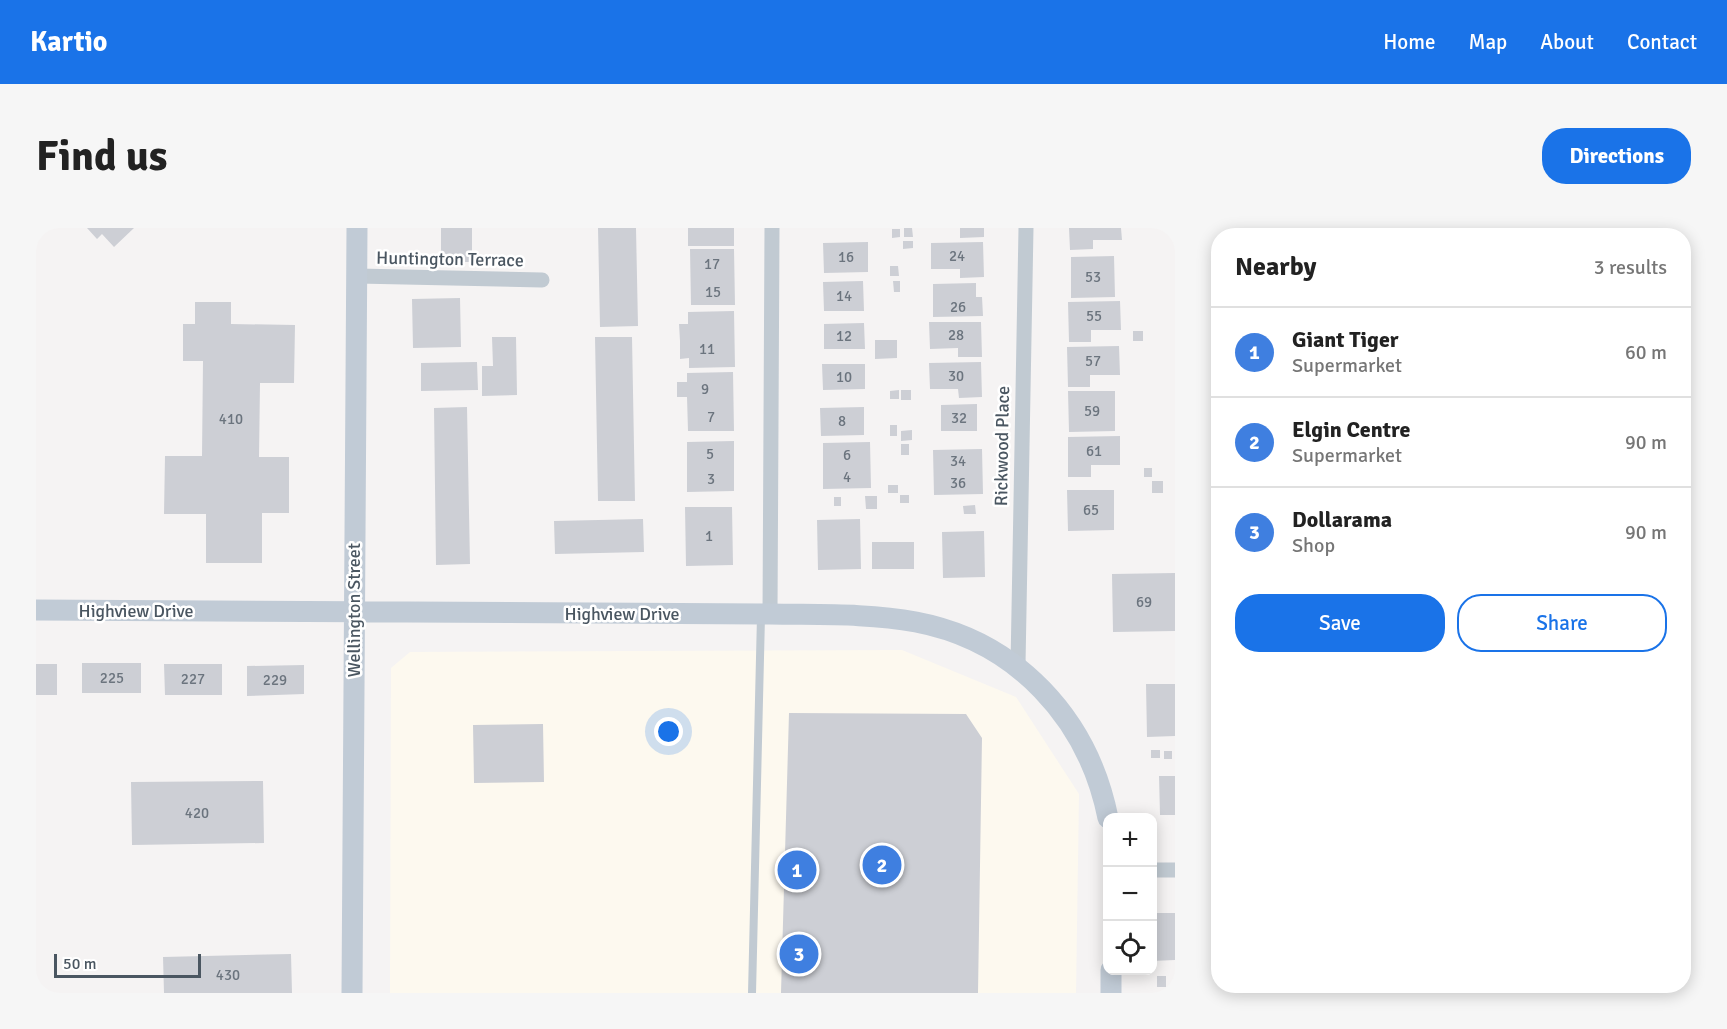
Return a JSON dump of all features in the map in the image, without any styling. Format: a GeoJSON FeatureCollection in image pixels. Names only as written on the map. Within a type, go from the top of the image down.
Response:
{"type":"FeatureCollection","features":[{"type":"Feature","properties":{"kind":"street","name":"Wellington Street"},"geometry":{"type":"LineString","coordinates":[[352,993],[357,228]]}},
{"type":"Feature","properties":{"kind":"street"},"geometry":{"type":"LineString","coordinates":[[765,614],[772,228]]}},
{"type":"Feature","properties":{"kind":"street","name":"Rickwood Place"},"geometry":{"type":"LineString","coordinates":[[1017,665],[1026,228]]}},
{"type":"Feature","properties":{"kind":"street","name":"Huntington Terrace"},"geometry":{"type":"LineString","coordinates":[[357,276],[542,280]]}},
{"type":"Feature","properties":{"kind":"street","name":"Highview Drive"},"geometry":{"type":"LineString","coordinates":[[36,610],[765,614],[880,617],[916,622],[956,633],[1017,665],[1046,694],[1072,726],[1090,762],[1104,798],[1107,813]]}},
{"type":"Feature","properties":{"kind":"street"},"geometry":{"type":"LineString","coordinates":[[1157,870],[1175,870]]}},
{"type":"Feature","properties":{"kind":"street"},"geometry":{"type":"LineString","coordinates":[[1111,975],[1111,993]]}},
{"type":"Feature","properties":{"kind":"lane"},"geometry":{"type":"LineString","coordinates":[[752,993],[765,614]]}},
{"type":"Feature","properties":{"kind":"shaded area"},"geometry":{"type":"Polygon","coordinates":[[[902,650],[1016,697],[1079,794],[1076,993],[390,993],[391,668],[410,652],[902,650]]]}},
{"type":"Feature","properties":{"kind":"building"},"geometry":{"type":"Polygon","coordinates":[[[87,228],[134,228],[114,247],[102,234],[97,239],[87,228]]]}},
{"type":"Feature","properties":{"kind":"building"},"geometry":{"type":"Polygon","coordinates":[[[441,228],[472,228],[472,262],[441,262],[441,228]]]}},
{"type":"Feature","properties":{"kind":"building"},"geometry":{"type":"Polygon","coordinates":[[[598,228],[636,228],[638,326],[600,327],[598,228]]]}},
{"type":"Feature","properties":{"kind":"building"},"geometry":{"type":"Polygon","coordinates":[[[688,228],[734,228],[734,246],[688,246],[688,228]]]}},
{"type":"Feature","properties":{"kind":"building"},"geometry":{"type":"Polygon","coordinates":[[[904,228],[912,228],[913,237],[904,237],[904,228]]]}},
{"type":"Feature","properties":{"kind":"building"},"geometry":{"type":"Polygon","coordinates":[[[960,228],[984,228],[984,237],[960,238],[960,228]]]}},
{"type":"Feature","properties":{"kind":"building"},"geometry":{"type":"Polygon","coordinates":[[[1069,228],[1121,228],[1122,240],[1093,240],[1093,249],[1070,250],[1069,228]]]}},
{"type":"Feature","properties":{"kind":"building"},"geometry":{"type":"Polygon","coordinates":[[[892,229],[900,229],[900,237],[892,238],[892,229]]]}},
{"type":"Feature","properties":{"kind":"building"},"geometry":{"type":"Polygon","coordinates":[[[903,241],[913,241],[913,248],[903,249],[903,241]]]}},
{"type":"Feature","properties":{"kind":"building"},"geometry":{"type":"Polygon","coordinates":[[[868,242],[868,272],[824,273],[823,243],[868,242]]]}},
{"type":"Feature","properties":{"kind":"building"},"geometry":{"type":"Polygon","coordinates":[[[983,242],[984,277],[960,278],[960,269],[931,269],[931,243],[983,242]]]}},
{"type":"Feature","properties":{"kind":"building"},"geometry":{"type":"Polygon","coordinates":[[[690,249],[734,249],[735,305],[691,305],[690,249]]]}},
{"type":"Feature","properties":{"kind":"building"},"geometry":{"type":"Polygon","coordinates":[[[1114,256],[1115,297],[1071,298],[1071,257],[1114,256]]]}},
{"type":"Feature","properties":{"kind":"building"},"geometry":{"type":"Polygon","coordinates":[[[890,266],[898,266],[899,276],[890,276],[890,266]]]}},
{"type":"Feature","properties":{"kind":"building"},"geometry":{"type":"Polygon","coordinates":[[[863,281],[864,311],[824,311],[823,282],[863,281]]]}},
{"type":"Feature","properties":{"kind":"building"},"geometry":{"type":"Polygon","coordinates":[[[893,281],[900,281],[900,292],[894,292],[893,281]]]}},
{"type":"Feature","properties":{"kind":"building"},"geometry":{"type":"Polygon","coordinates":[[[976,283],[976,297],[982,297],[983,316],[933,317],[933,284],[976,283]]]}},
{"type":"Feature","properties":{"kind":"building"},"geometry":{"type":"Polygon","coordinates":[[[460,298],[461,347],[413,348],[412,299],[460,298]]]}},
{"type":"Feature","properties":{"kind":"building"},"geometry":{"type":"Polygon","coordinates":[[[1120,301],[1121,330],[1091,330],[1091,342],[1069,342],[1068,302],[1120,301]]]}},
{"type":"Feature","properties":{"kind":"building"},"geometry":{"type":"Polygon","coordinates":[[[195,302],[231,302],[231,324],[295,325],[294,383],[260,383],[259,457],[289,457],[289,513],[262,513],[262,563],[206,563],[206,514],[164,514],[165,456],[202,456],[203,361],[183,361],[183,324],[195,324],[195,302]]]}},
{"type":"Feature","properties":{"kind":"building"},"geometry":{"type":"Polygon","coordinates":[[[734,311],[735,367],[689,368],[689,358],[680,359],[679,324],[688,324],[688,312],[734,311]]]}},
{"type":"Feature","properties":{"kind":"building"},"geometry":{"type":"Polygon","coordinates":[[[929,322],[981,322],[982,357],[958,357],[958,348],[930,349],[929,322]]]}},
{"type":"Feature","properties":{"kind":"building"},"geometry":{"type":"Polygon","coordinates":[[[864,323],[865,349],[824,349],[824,324],[864,323]]]}},
{"type":"Feature","properties":{"kind":"building"},"geometry":{"type":"Polygon","coordinates":[[[1133,331],[1143,331],[1143,341],[1133,341],[1133,331]]]}},
{"type":"Feature","properties":{"kind":"building"},"geometry":{"type":"Polygon","coordinates":[[[492,337],[516,337],[517,395],[482,396],[482,366],[493,366],[492,337]]]}},
{"type":"Feature","properties":{"kind":"building"},"geometry":{"type":"Polygon","coordinates":[[[595,337],[632,337],[635,501],[598,501],[595,337]]]}},
{"type":"Feature","properties":{"kind":"building"},"geometry":{"type":"Polygon","coordinates":[[[875,340],[897,340],[897,358],[875,359],[875,340]]]}},
{"type":"Feature","properties":{"kind":"building"},"geometry":{"type":"Polygon","coordinates":[[[1119,346],[1120,375],[1090,375],[1090,387],[1068,387],[1067,347],[1119,346]]]}},
{"type":"Feature","properties":{"kind":"building"},"geometry":{"type":"Polygon","coordinates":[[[477,362],[478,390],[421,391],[421,363],[477,362]]]}},
{"type":"Feature","properties":{"kind":"building"},"geometry":{"type":"Polygon","coordinates":[[[981,362],[982,397],[959,398],[958,389],[930,389],[929,363],[981,362]]]}},
{"type":"Feature","properties":{"kind":"building"},"geometry":{"type":"Polygon","coordinates":[[[822,364],[865,364],[865,389],[823,390],[822,364]]]}},
{"type":"Feature","properties":{"kind":"building"},"geometry":{"type":"Polygon","coordinates":[[[733,372],[734,431],[688,431],[687,397],[677,397],[677,382],[687,382],[687,373],[733,372]]]}},
{"type":"Feature","properties":{"kind":"building"},"geometry":{"type":"Polygon","coordinates":[[[899,390],[899,399],[890,399],[890,391],[899,390]]]}},
{"type":"Feature","properties":{"kind":"building"},"geometry":{"type":"Polygon","coordinates":[[[901,390],[911,390],[911,400],[901,400],[901,390]]]}},
{"type":"Feature","properties":{"kind":"building"},"geometry":{"type":"Polygon","coordinates":[[[1068,391],[1115,391],[1115,431],[1069,432],[1068,391]]]}},
{"type":"Feature","properties":{"kind":"building"},"geometry":{"type":"Polygon","coordinates":[[[977,404],[977,431],[941,431],[941,405],[977,404]]]}},
{"type":"Feature","properties":{"kind":"building"},"geometry":{"type":"Polygon","coordinates":[[[467,407],[470,564],[436,565],[434,408],[467,407]]]}},
{"type":"Feature","properties":{"kind":"building"},"geometry":{"type":"Polygon","coordinates":[[[864,407],[864,435],[821,436],[820,408],[864,407]]]}},
{"type":"Feature","properties":{"kind":"building"},"geometry":{"type":"Polygon","coordinates":[[[890,425],[897,425],[897,436],[890,436],[890,425]]]}},
{"type":"Feature","properties":{"kind":"building"},"geometry":{"type":"Polygon","coordinates":[[[912,430],[912,440],[901,441],[901,431],[912,430]]]}},
{"type":"Feature","properties":{"kind":"building"},"geometry":{"type":"Polygon","coordinates":[[[1120,436],[1120,465],[1091,465],[1091,477],[1068,477],[1068,437],[1120,436]]]}},
{"type":"Feature","properties":{"kind":"building"},"geometry":{"type":"Polygon","coordinates":[[[734,441],[734,491],[687,492],[687,442],[734,441]]]}},
{"type":"Feature","properties":{"kind":"building"},"geometry":{"type":"Polygon","coordinates":[[[870,442],[871,488],[823,489],[823,443],[870,442]]]}},
{"type":"Feature","properties":{"kind":"building"},"geometry":{"type":"Polygon","coordinates":[[[901,444],[909,444],[909,455],[901,455],[901,444]]]}},
{"type":"Feature","properties":{"kind":"building"},"geometry":{"type":"Polygon","coordinates":[[[982,449],[983,494],[934,495],[933,450],[982,449]]]}},
{"type":"Feature","properties":{"kind":"building"},"geometry":{"type":"Polygon","coordinates":[[[1144,468],[1152,468],[1152,477],[1144,477],[1144,468]]]}},
{"type":"Feature","properties":{"kind":"building"},"geometry":{"type":"Polygon","coordinates":[[[1152,481],[1163,481],[1163,493],[1152,493],[1152,481]]]}},
{"type":"Feature","properties":{"kind":"building"},"geometry":{"type":"Polygon","coordinates":[[[888,485],[898,485],[898,493],[888,493],[888,485]]]}},
{"type":"Feature","properties":{"kind":"building"},"geometry":{"type":"Polygon","coordinates":[[[1067,490],[1114,490],[1114,530],[1068,531],[1067,490]]]}},
{"type":"Feature","properties":{"kind":"building"},"geometry":{"type":"Polygon","coordinates":[[[900,495],[909,495],[909,503],[900,503],[900,495]]]}},
{"type":"Feature","properties":{"kind":"building"},"geometry":{"type":"Polygon","coordinates":[[[865,496],[877,496],[877,509],[866,509],[865,496]]]}},
{"type":"Feature","properties":{"kind":"building"},"geometry":{"type":"Polygon","coordinates":[[[834,497],[841,497],[841,506],[834,506],[834,497]]]}},
{"type":"Feature","properties":{"kind":"building"},"geometry":{"type":"Polygon","coordinates":[[[975,505],[976,514],[964,514],[963,506],[975,505]]]}},
{"type":"Feature","properties":{"kind":"building"},"geometry":{"type":"Polygon","coordinates":[[[685,507],[732,507],[733,565],[686,566],[685,507]]]}},
{"type":"Feature","properties":{"kind":"building"},"geometry":{"type":"Polygon","coordinates":[[[643,519],[644,552],[555,554],[554,521],[643,519]]]}},
{"type":"Feature","properties":{"kind":"building"},"geometry":{"type":"Polygon","coordinates":[[[860,519],[861,569],[818,570],[817,520],[860,519]]]}},
{"type":"Feature","properties":{"kind":"building"},"geometry":{"type":"Polygon","coordinates":[[[984,531],[985,577],[943,578],[942,532],[984,531]]]}},
{"type":"Feature","properties":{"kind":"building"},"geometry":{"type":"Polygon","coordinates":[[[872,542],[914,542],[914,569],[872,569],[872,542]]]}},
{"type":"Feature","properties":{"kind":"building"},"geometry":{"type":"Polygon","coordinates":[[[1175,573],[1175,631],[1113,632],[1112,574],[1175,573]]]}},
{"type":"Feature","properties":{"kind":"building"},"geometry":{"type":"Polygon","coordinates":[[[82,663],[141,663],[141,693],[82,693],[82,663]]]}},
{"type":"Feature","properties":{"kind":"building"},"geometry":{"type":"Polygon","coordinates":[[[36,664],[57,664],[57,695],[36,695],[36,664]]]}},
{"type":"Feature","properties":{"kind":"building"},"geometry":{"type":"Polygon","coordinates":[[[164,664],[222,664],[222,695],[165,695],[164,664]]]}},
{"type":"Feature","properties":{"kind":"building"},"geometry":{"type":"Polygon","coordinates":[[[304,665],[304,694],[247,696],[247,666],[304,665]]]}},
{"type":"Feature","properties":{"kind":"building"},"geometry":{"type":"Polygon","coordinates":[[[1146,684],[1175,684],[1175,736],[1147,737],[1146,684]]]}},
{"type":"Feature","properties":{"kind":"building"},"geometry":{"type":"Polygon","coordinates":[[[789,713],[966,714],[982,738],[978,993],[781,993],[789,713]]]}},
{"type":"Feature","properties":{"kind":"building"},"geometry":{"type":"Polygon","coordinates":[[[543,724],[544,782],[474,783],[473,725],[543,724]]]}},
{"type":"Feature","properties":{"kind":"building"},"geometry":{"type":"Polygon","coordinates":[[[1151,750],[1160,750],[1160,758],[1151,758],[1151,750]]]}},
{"type":"Feature","properties":{"kind":"building"},"geometry":{"type":"Polygon","coordinates":[[[1164,751],[1172,751],[1172,759],[1164,759],[1164,751]]]}},
{"type":"Feature","properties":{"kind":"building"},"geometry":{"type":"Polygon","coordinates":[[[1159,776],[1175,776],[1175,815],[1160,815],[1159,776]]]}},
{"type":"Feature","properties":{"kind":"building"},"geometry":{"type":"Polygon","coordinates":[[[263,781],[264,843],[132,845],[131,782],[263,781]]]}},
{"type":"Feature","properties":{"kind":"building"},"geometry":{"type":"Polygon","coordinates":[[[1157,913],[1175,913],[1175,960],[1157,961],[1157,913]]]}},
{"type":"Feature","properties":{"kind":"building"},"geometry":{"type":"Polygon","coordinates":[[[291,954],[292,993],[164,993],[163,957],[291,954]]]}},
{"type":"Feature","properties":{"kind":"building"},"geometry":{"type":"Polygon","coordinates":[[[1157,976],[1166,976],[1166,987],[1157,987],[1157,976]]]}},
{"type":"Feature","properties":{"kind":"place","name":"Elgin Centre"},"geometry":{"type":"Point","coordinates":[882,865]}},
{"type":"Feature","properties":{"kind":"place","name":"Giant Tiger"},"geometry":{"type":"Point","coordinates":[797,870]}},
{"type":"Feature","properties":{"kind":"place","name":"Dollarama"},"geometry":{"type":"Point","coordinates":[799,954]}}]}
